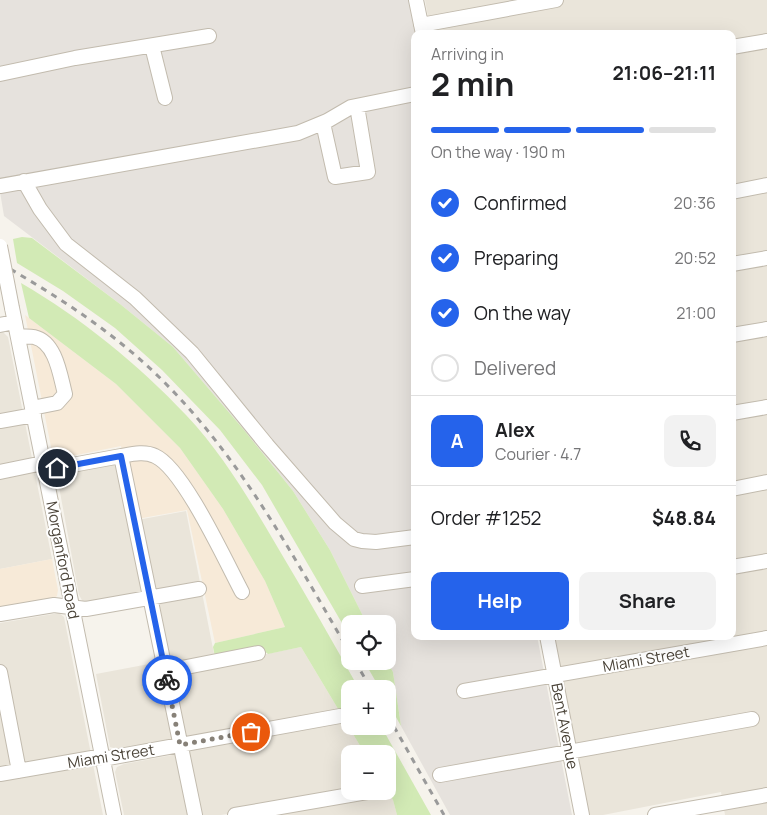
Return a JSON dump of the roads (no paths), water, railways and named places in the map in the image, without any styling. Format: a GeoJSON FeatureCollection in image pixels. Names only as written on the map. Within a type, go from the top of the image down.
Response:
{"type":"FeatureCollection","features":[{"type":"Feature","properties":{"kind":"street"},"geometry":{"type":"LineString","coordinates":[[416,0],[422,29],[556,0]]}},
{"type":"Feature","properties":{"kind":"street"},"geometry":{"type":"LineString","coordinates":[[0,74],[75,58],[209,36]]}},
{"type":"Feature","properties":{"kind":"street"},"geometry":{"type":"LineString","coordinates":[[736,46],[767,41]]}},
{"type":"Feature","properties":{"kind":"street"},"geometry":{"type":"LineString","coordinates":[[152,46],[165,98]]}},
{"type":"Feature","properties":{"kind":"street"},"geometry":{"type":"LineString","coordinates":[[0,186],[298,133],[323,123],[351,107],[411,95]]}},
{"type":"Feature","properties":{"kind":"street"},"geometry":{"type":"LineString","coordinates":[[323,123],[335,177],[368,172],[357,106]]}},
{"type":"Feature","properties":{"kind":"street"},"geometry":{"type":"LineString","coordinates":[[24,182],[40,209],[66,244],[136,298],[192,353],[267,445],[335,523],[354,538],[362,541],[376,542],[411,538]]}},
{"type":"Feature","properties":{"kind":"street"},"geometry":{"type":"LineString","coordinates":[[736,191],[767,185]]}},
{"type":"Feature","properties":{"kind":"street","name":"Morganford Road"},"geometry":{"type":"LineString","coordinates":[[0,246],[114,815]]}},
{"type":"Feature","properties":{"kind":"street"},"geometry":{"type":"LineString","coordinates":[[736,263],[767,258]]}},
{"type":"Feature","properties":{"kind":"street"},"geometry":{"type":"LineString","coordinates":[[0,325],[15,322]]}},
{"type":"Feature","properties":{"kind":"street"},"geometry":{"type":"LineString","coordinates":[[736,334],[767,329]]}},
{"type":"Feature","properties":{"kind":"street"},"geometry":{"type":"LineString","coordinates":[[0,421],[57,403],[65,394],[50,346],[35,337],[18,336]]}},
{"type":"Feature","properties":{"kind":"street"},"geometry":{"type":"LineString","coordinates":[[736,412],[767,407]]}},
{"type":"Feature","properties":{"kind":"street"},"geometry":{"type":"LineString","coordinates":[[0,472],[140,453],[155,456],[172,470],[187,491],[242,592]]}},
{"type":"Feature","properties":{"kind":"street"},"geometry":{"type":"LineString","coordinates":[[121,456],[195,815]]}},
{"type":"Feature","properties":{"kind":"street"},"geometry":{"type":"LineString","coordinates":[[736,488],[767,482]]}},
{"type":"Feature","properties":{"kind":"street"},"geometry":{"type":"LineString","coordinates":[[736,566],[767,561]]}},
{"type":"Feature","properties":{"kind":"street"},"geometry":{"type":"LineString","coordinates":[[362,586],[411,580]]}},
{"type":"Feature","properties":{"kind":"street"},"geometry":{"type":"LineString","coordinates":[[0,614],[54,605],[86,609],[199,589]]}},
{"type":"Feature","properties":{"kind":"street","name":"Miami Street"},"geometry":{"type":"LineString","coordinates":[[464,691],[767,638]]}},
{"type":"Feature","properties":{"kind":"street","name":"Bent Avenue"},"geometry":{"type":"LineString","coordinates":[[548,640],[582,815]]}},
{"type":"Feature","properties":{"kind":"street"},"geometry":{"type":"LineString","coordinates":[[166,671],[258,653]]}},
{"type":"Feature","properties":{"kind":"street"},"geometry":{"type":"LineString","coordinates":[[0,672],[2,693],[19,771]]}},
{"type":"Feature","properties":{"kind":"street","name":"Miami Street"},"geometry":{"type":"LineString","coordinates":[[0,774],[92,758],[102,760],[340,716]]}},
{"type":"Feature","properties":{"kind":"street"},"geometry":{"type":"LineString","coordinates":[[440,775],[752,719]]}},
{"type":"Feature","properties":{"kind":"street"},"geometry":{"type":"LineString","coordinates":[[655,815],[728,809],[767,795]]}},
{"type":"Feature","properties":{"kind":"street"},"geometry":{"type":"LineString","coordinates":[[235,815],[341,797]]}},
{"type":"Feature","properties":{"kind":"railway"},"geometry":{"type":"LineString","coordinates":[[0,263],[63,301],[103,329],[141,360],[188,408],[215,440],[264,508],[341,637]]}},
{"type":"Feature","properties":{"kind":"railway"},"geometry":{"type":"LineString","coordinates":[[360,670],[366,680]]}},
{"type":"Feature","properties":{"kind":"railway"},"geometry":{"type":"LineString","coordinates":[[396,730],[444,815]]}}]}
